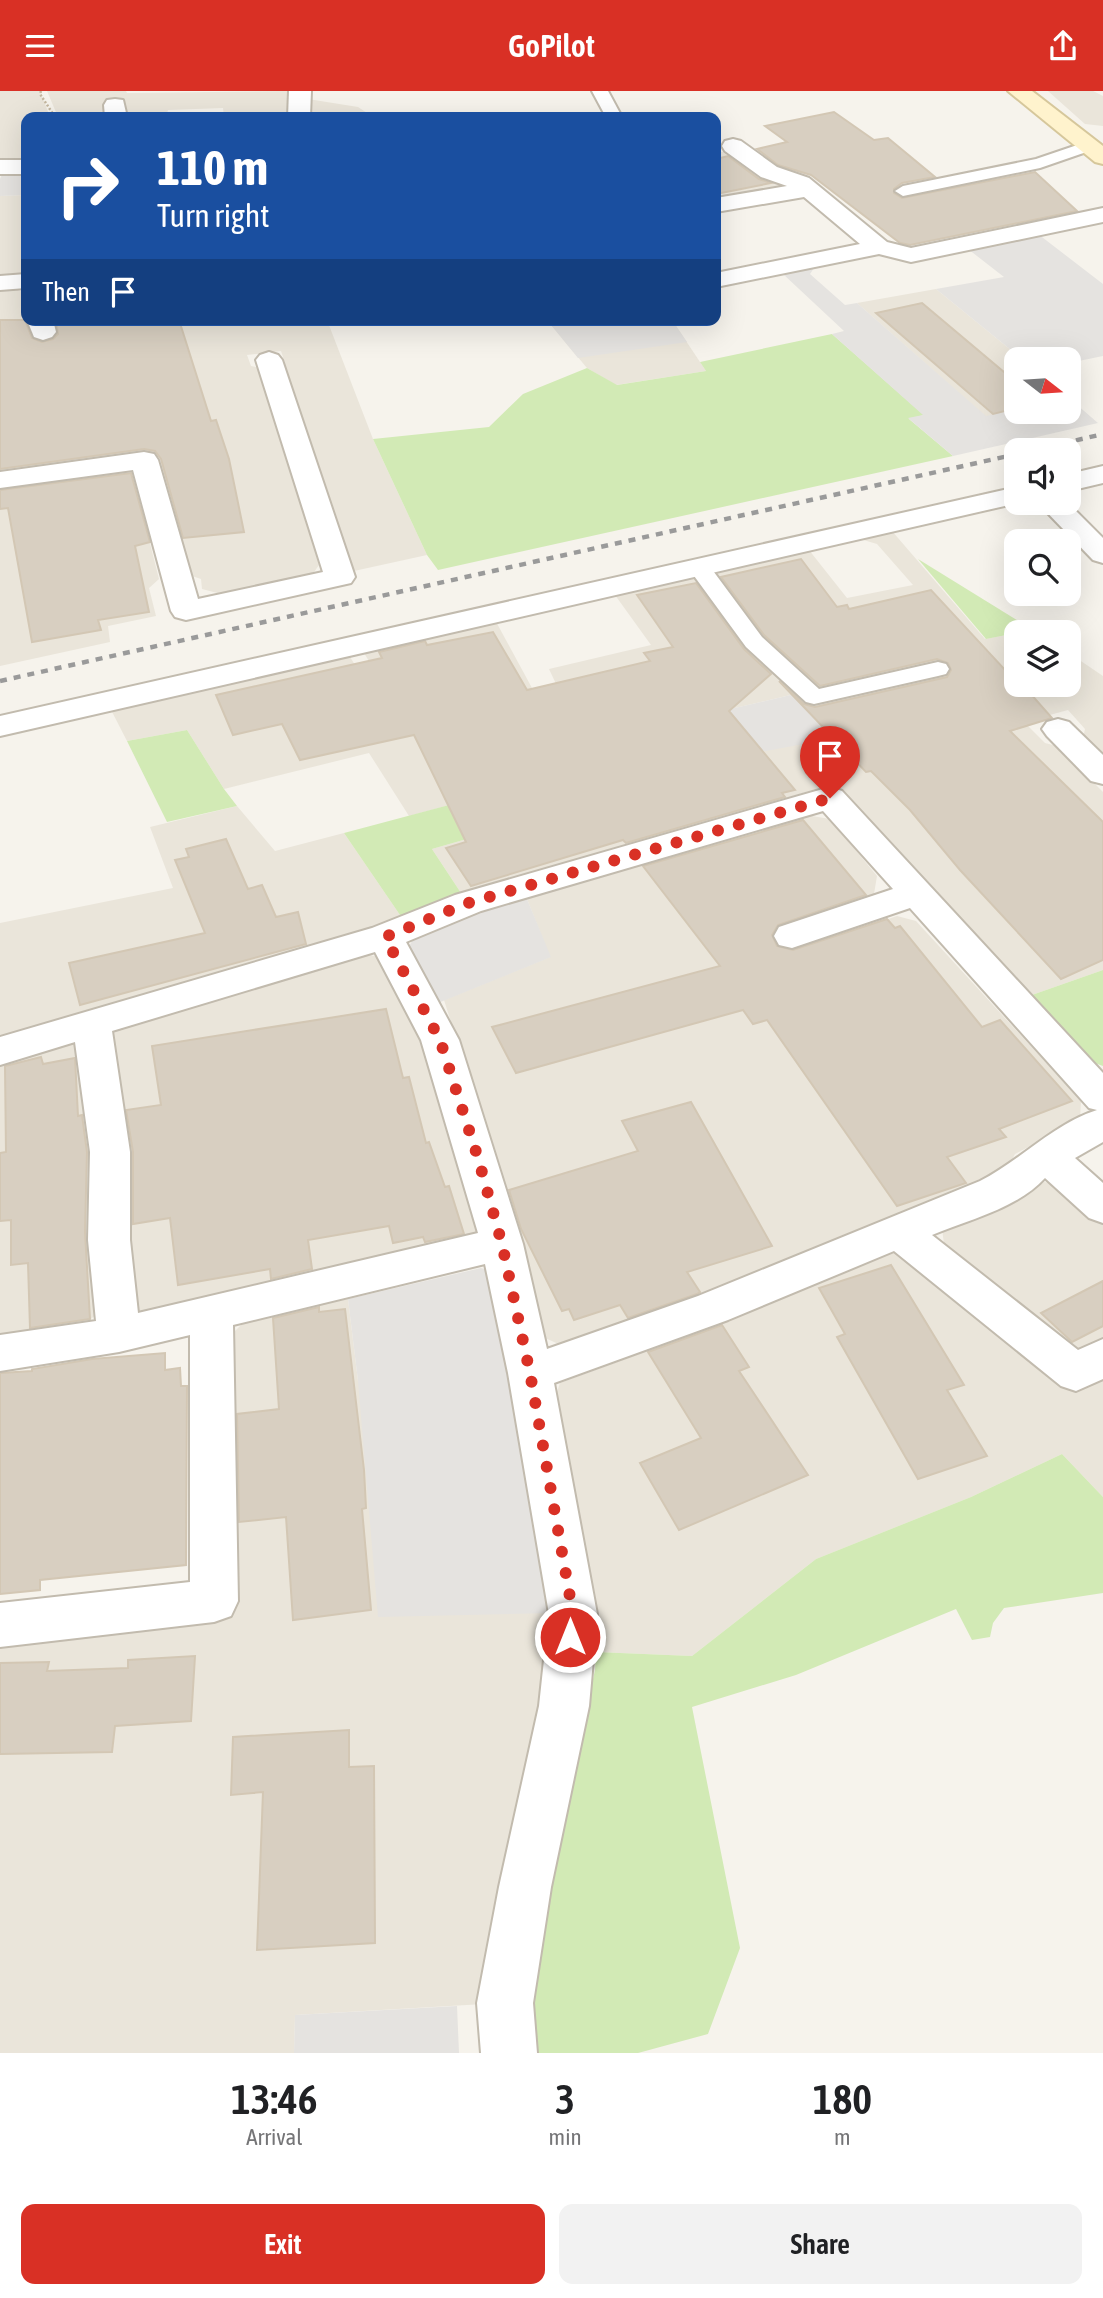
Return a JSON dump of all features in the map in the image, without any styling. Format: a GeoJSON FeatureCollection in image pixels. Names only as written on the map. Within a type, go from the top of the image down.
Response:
{"type":"FeatureCollection","features":[{"type":"Feature","properties":{"kind":"street"},"geometry":{"type":"LineString","coordinates":[[299,112],[300,91]]}},
{"type":"Feature","properties":{"kind":"street"},"geometry":{"type":"LineString","coordinates":[[1019,91],[1094,145]]}},
{"type":"Feature","properties":{"kind":"street"},"geometry":{"type":"LineString","coordinates":[[733,146],[769,172],[801,183],[879,247],[911,255],[1103,215]]}},
{"type":"Feature","properties":{"kind":"street"},"geometry":{"type":"LineString","coordinates":[[0,167],[21,167]]}},
{"type":"Feature","properties":{"kind":"street"},"geometry":{"type":"LineString","coordinates":[[721,204],[808,189]]}},
{"type":"Feature","properties":{"kind":"street"},"geometry":{"type":"LineString","coordinates":[[721,279],[879,247]]}},
{"type":"Feature","properties":{"kind":"street"},"geometry":{"type":"LineString","coordinates":[[0,283],[21,282]]}},
{"type":"Feature","properties":{"kind":"street"},"geometry":{"type":"LineString","coordinates":[[0,480],[144,460],[186,611],[340,577],[269,360]]}},
{"type":"Feature","properties":{"kind":"street"},"geometry":{"type":"LineString","coordinates":[[1081,480],[1103,474]]}},
{"type":"Feature","properties":{"kind":"street"},"geometry":{"type":"LineString","coordinates":[[0,726],[1004,498]]}},
{"type":"Feature","properties":{"kind":"street"},"geometry":{"type":"LineString","coordinates":[[1064,515],[1103,554]]}},
{"type":"Feature","properties":{"kind":"street"},"geometry":{"type":"LineString","coordinates":[[1058,729],[1103,774]]}},
{"type":"Feature","properties":{"kind":"street"},"geometry":{"type":"LineString","coordinates":[[0,1051],[92,1026],[385,937],[468,903],[830,798],[1103,1098]]}},
{"type":"Feature","properties":{"kind":"street"},"geometry":{"type":"LineString","coordinates":[[792,936],[916,894]]}},
{"type":"Feature","properties":{"kind":"street"},"geometry":{"type":"LineString","coordinates":[[385,937],[440,1040],[502,1244],[530,1373],[573,1614],[564,1706],[525,1887],[505,2003],[509,2053]]}},
{"type":"Feature","properties":{"kind":"street"},"geometry":{"type":"LineString","coordinates":[[92,1026],[110,1151],[109,1240],[119,1335]]}},
{"type":"Feature","properties":{"kind":"street"},"geometry":{"type":"LineString","coordinates":[[530,1373],[713,1308],[899,1232],[1020,1179],[1034,1164],[1103,1123]]}},
{"type":"Feature","properties":{"kind":"street"},"geometry":{"type":"LineString","coordinates":[[1047,1156],[1103,1207]]}},
{"type":"Feature","properties":{"kind":"street"},"geometry":{"type":"LineString","coordinates":[[899,1232],[1076,1373],[1103,1357]]}},
{"type":"Feature","properties":{"kind":"street"},"geometry":{"type":"LineString","coordinates":[[0,1353],[119,1335],[502,1244]]}},
{"type":"Feature","properties":{"kind":"street"},"geometry":{"type":"LineString","coordinates":[[0,1625],[214,1601],[211,1315]]}},
{"type":"Feature","properties":{"kind":"lane"},"geometry":{"type":"LineString","coordinates":[[600,91],[611,112]]}},
{"type":"Feature","properties":{"kind":"lane"},"geometry":{"type":"LineString","coordinates":[[903,191],[1040,163],[1094,145]]}},
{"type":"Feature","properties":{"kind":"lane"},"geometry":{"type":"LineString","coordinates":[[700,569],[754,642],[814,697],[938,669]]}},
{"type":"Feature","properties":{"kind":"path"},"geometry":{"type":"LineString","coordinates":[[41,91],[40,94],[52,112]]}},
{"type":"Feature","properties":{"kind":"shaded area"},"geometry":{"type":"Polygon","coordinates":[[[0,91],[40,91],[48,112],[21,112],[21,163],[0,162],[0,91]]]}},
{"type":"Feature","properties":{"kind":"shaded area"},"geometry":{"type":"Polygon","coordinates":[[[47,91],[290,91],[290,112],[223,112],[223,108],[124,112],[124,103],[108,104],[107,112],[56,112],[47,91]]]}},
{"type":"Feature","properties":{"kind":"shaded area"},"geometry":{"type":"Polygon","coordinates":[[[1048,91],[1093,91],[1103,96],[1103,126],[1085,124],[1048,91]]]}},
{"type":"Feature","properties":{"kind":"shaded area"},"geometry":{"type":"Polygon","coordinates":[[[308,99],[358,107],[366,112],[309,112],[308,99]]]}},
{"type":"Feature","properties":{"kind":"shaded area"},"geometry":{"type":"Polygon","coordinates":[[[727,151],[787,190],[721,202],[721,152],[727,151]]]}},
{"type":"Feature","properties":{"kind":"shaded area"},"geometry":{"type":"Polygon","coordinates":[[[4,170],[21,170],[21,195],[0,196],[0,179],[4,170]]]}},
{"type":"Feature","properties":{"kind":"shaded area"},"geometry":{"type":"Polygon","coordinates":[[[21,195],[21,276],[0,277],[0,196],[21,195]]]}},
{"type":"Feature","properties":{"kind":"shaded area"},"geometry":{"type":"Polygon","coordinates":[[[1038,234],[1103,284],[1103,356],[1082,360],[1082,347],[1007,347],[936,289],[1004,277],[968,249],[1038,234]]]}},
{"type":"Feature","properties":{"kind":"shaded area"},"geometry":{"type":"Polygon","coordinates":[[[814,268],[810,274],[845,305],[857,303],[986,416],[1004,412],[1004,424],[1081,424],[1082,409],[1098,423],[1032,438],[1004,438],[1004,444],[953,456],[908,418],[923,415],[832,334],[844,331],[783,274],[814,268]]]}},
{"type":"Feature","properties":{"kind":"shaded area"},"geometry":{"type":"Polygon","coordinates":[[[936,289],[1007,347],[1004,347],[1004,412],[986,417],[857,303],[936,289]]]}},
{"type":"Feature","properties":{"kind":"shaded area"},"geometry":{"type":"Polygon","coordinates":[[[0,290],[21,291],[21,326],[329,326],[373,439],[427,555],[354,571],[311,463],[315,457],[308,433],[301,429],[279,367],[285,363],[281,351],[247,355],[251,366],[260,368],[319,565],[312,575],[225,595],[202,589],[201,579],[189,575],[159,457],[137,455],[0,472],[0,290]]]}},
{"type":"Feature","properties":{"kind":"shaded area"},"geometry":{"type":"Polygon","coordinates":[[[552,326],[676,326],[706,371],[616,385],[587,368],[552,326]]]}},
{"type":"Feature","properties":{"kind":"shaded area"},"geometry":{"type":"Polygon","coordinates":[[[552,326],[676,326],[687,342],[578,358],[552,326]]]}},
{"type":"Feature","properties":{"kind":"shaded area"},"geometry":{"type":"Polygon","coordinates":[[[118,472],[133,476],[159,579],[149,588],[156,616],[108,626],[110,642],[0,666],[0,487],[118,472]]]}},
{"type":"Feature","properties":{"kind":"shaded area"},"geometry":{"type":"Polygon","coordinates":[[[892,531],[985,639],[1004,635],[1004,697],[1081,697],[1081,661],[1103,676],[1103,757],[1083,738],[1085,729],[1068,710],[1024,722],[1045,743],[1057,746],[1103,792],[1103,970],[1029,996],[835,783],[625,848],[461,893],[432,849],[590,803],[590,767],[409,816],[369,753],[224,789],[187,730],[127,741],[109,706],[347,652],[371,691],[387,691],[361,648],[494,618],[532,688],[530,695],[557,686],[549,669],[651,645],[615,595],[694,577],[742,643],[795,694],[675,722],[830,739],[808,706],[945,674],[934,662],[825,686],[812,683],[765,638],[716,572],[809,550],[847,598],[913,585],[877,544],[860,539],[892,531]]]}},
{"type":"Feature","properties":{"kind":"shaded area"},"geometry":{"type":"Polygon","coordinates":[[[795,694],[808,706],[830,739],[703,763],[674,722],[795,694]]]}},
{"type":"Feature","properties":{"kind":"shaded area"},"geometry":{"type":"Polygon","coordinates":[[[237,806],[275,851],[344,833],[402,918],[345,943],[0,1042],[0,923],[173,888],[150,827],[237,806]]]}},
{"type":"Feature","properties":{"kind":"shaded area"},"geometry":{"type":"Polygon","coordinates":[[[806,815],[830,819],[877,876],[874,894],[784,927],[804,948],[897,916],[916,921],[1081,1101],[1080,1120],[1015,1154],[1009,1165],[992,1176],[708,1293],[565,1347],[543,1337],[480,1113],[444,1000],[550,957],[527,899],[806,815]]]}},
{"type":"Feature","properties":{"kind":"shaded area"},"geometry":{"type":"Polygon","coordinates":[[[527,899],[551,957],[433,1005],[405,954],[412,941],[472,914],[527,899]]]}},
{"type":"Feature","properties":{"kind":"shaded area"},"geometry":{"type":"Polygon","coordinates":[[[363,954],[375,956],[382,962],[419,1028],[480,1232],[472,1243],[148,1315],[132,1307],[108,1030],[363,954]]]}},
{"type":"Feature","properties":{"kind":"shaded area"},"geometry":{"type":"Polygon","coordinates":[[[79,1038],[93,1152],[99,1312],[84,1325],[0,1338],[0,1060],[79,1038]]]}},
{"type":"Feature","properties":{"kind":"shaded area"},"geometry":{"type":"Polygon","coordinates":[[[1044,1182],[1064,1185],[1103,1222],[1103,1345],[1095,1350],[1062,1346],[945,1251],[942,1229],[1033,1191],[1044,1182]]]}},
{"type":"Feature","properties":{"kind":"shaded area"},"geometry":{"type":"Polygon","coordinates":[[[900,1247],[1076,1392],[1103,1375],[1103,1497],[1062,1454],[971,1497],[816,1559],[692,1656],[596,1652],[595,1613],[557,1392],[560,1383],[712,1327],[900,1247]]]}},
{"type":"Feature","properties":{"kind":"shaded area"},"geometry":{"type":"Polygon","coordinates":[[[481,1268],[491,1271],[553,1613],[378,1617],[358,1381],[348,1299],[481,1268]]]}},
{"type":"Feature","properties":{"kind":"shaded area"},"geometry":{"type":"Polygon","coordinates":[[[348,1299],[358,1381],[553,1613],[554,1666],[484,2004],[295,2015],[294,2053],[0,2053],[0,1641],[233,1615],[232,1334],[245,1321],[348,1299]]]}},
{"type":"Feature","properties":{"kind":"shaded area"},"geometry":{"type":"Polygon","coordinates":[[[457,2006],[459,2053],[294,2053],[295,2015],[457,2006]]]}},
{"type":"Feature","properties":{"kind":"green space"},"geometry":{"type":"Polygon","coordinates":[[[832,334],[924,415],[909,419],[953,456],[438,570],[427,555],[373,439],[489,427],[523,394],[587,368],[617,385],[706,371],[700,362],[832,334]]]}},
{"type":"Feature","properties":{"kind":"green space"},"geometry":{"type":"Polygon","coordinates":[[[918,559],[1017,620],[1004,620],[1004,636],[986,639],[918,559]]]}},
{"type":"Feature","properties":{"kind":"green space"},"geometry":{"type":"Polygon","coordinates":[[[187,730],[237,806],[167,822],[127,741],[187,730]]]}},
{"type":"Feature","properties":{"kind":"green space"},"geometry":{"type":"Polygon","coordinates":[[[591,767],[615,796],[432,849],[461,893],[402,918],[344,833],[591,767]]]}},
{"type":"Feature","properties":{"kind":"green space"},"geometry":{"type":"Polygon","coordinates":[[[1103,970],[1103,1066],[1092,1062],[1029,996],[1103,970]]]}},
{"type":"Feature","properties":{"kind":"green space"},"geometry":{"type":"Polygon","coordinates":[[[1062,1454],[1103,1497],[1103,1593],[1004,1608],[993,1623],[990,1637],[972,1640],[956,1609],[796,1675],[692,1707],[740,1948],[708,2034],[638,2053],[535,2053],[530,1988],[539,1929],[595,1670],[596,1652],[692,1656],[816,1559],[971,1497],[1062,1454]]]}},
{"type":"Feature","properties":{"kind":"building"},"geometry":{"type":"Polygon","coordinates":[[[834,112],[874,140],[888,138],[935,177],[902,183],[894,189],[894,193],[902,198],[1035,172],[1077,211],[910,245],[900,243],[811,175],[778,165],[757,149],[787,142],[765,126],[834,112]]]}},
{"type":"Feature","properties":{"kind":"building"},"geometry":{"type":"Polygon","coordinates":[[[728,156],[759,179],[771,183],[721,193],[721,158],[728,156]]]}},
{"type":"Feature","properties":{"kind":"building"},"geometry":{"type":"Polygon","coordinates":[[[922,303],[1004,372],[1004,411],[993,414],[876,313],[922,303]]]}},
{"type":"Feature","properties":{"kind":"building"},"geometry":{"type":"Polygon","coordinates":[[[0,320],[21,320],[21,326],[27,326],[32,338],[42,342],[53,339],[58,334],[57,326],[181,326],[211,421],[216,420],[229,459],[244,532],[183,538],[161,459],[155,451],[144,449],[0,469],[0,320]]]}},
{"type":"Feature","properties":{"kind":"building"},"geometry":{"type":"Polygon","coordinates":[[[131,473],[150,542],[135,546],[149,612],[98,620],[101,630],[32,642],[8,508],[0,509],[0,490],[131,473]]]}},
{"type":"Feature","properties":{"kind":"building"},"geometry":{"type":"Polygon","coordinates":[[[801,559],[837,607],[847,605],[849,609],[931,590],[1004,669],[1004,697],[1033,697],[1052,718],[1010,731],[1103,822],[1103,960],[1061,979],[960,870],[910,810],[871,771],[866,772],[779,681],[804,704],[815,707],[947,677],[951,670],[948,663],[937,659],[820,686],[764,635],[721,577],[801,559]]]}},
{"type":"Feature","properties":{"kind":"building"},"geometry":{"type":"Polygon","coordinates":[[[696,583],[744,649],[771,674],[729,711],[795,790],[782,793],[785,797],[626,843],[623,840],[471,886],[446,848],[466,842],[414,735],[300,760],[282,724],[233,735],[216,695],[382,658],[379,652],[425,641],[427,645],[493,632],[527,690],[650,661],[644,653],[673,647],[637,595],[696,583]]]}},
{"type":"Feature","properties":{"kind":"building"},"geometry":{"type":"Polygon","coordinates":[[[803,820],[866,895],[778,925],[772,935],[777,946],[793,950],[887,919],[895,928],[900,926],[982,1027],[1000,1020],[1072,1101],[999,1129],[1006,1137],[947,1157],[966,1183],[897,1206],[767,1020],[753,1024],[743,1010],[516,1073],[492,1027],[720,966],[643,866],[803,820]]]}},
{"type":"Feature","properties":{"kind":"building"},"geometry":{"type":"Polygon","coordinates":[[[226,839],[248,889],[262,885],[276,917],[298,912],[306,944],[80,1005],[69,963],[205,933],[175,860],[189,857],[186,849],[226,839]]]}},
{"type":"Feature","properties":{"kind":"building"},"geometry":{"type":"Polygon","coordinates":[[[386,1009],[403,1078],[409,1077],[426,1143],[429,1142],[445,1187],[449,1186],[464,1234],[425,1242],[423,1237],[393,1243],[389,1226],[308,1240],[312,1269],[271,1279],[270,1269],[178,1285],[170,1218],[133,1224],[133,1152],[126,1110],[161,1105],[152,1046],[386,1009]]]}},
{"type":"Feature","properties":{"kind":"building"},"geometry":{"type":"Polygon","coordinates":[[[41,1057],[43,1064],[75,1058],[78,1116],[82,1115],[87,1152],[85,1232],[90,1319],[30,1328],[28,1263],[11,1265],[11,1220],[0,1221],[0,1153],[6,1152],[5,1066],[41,1057]]]}},
{"type":"Feature","properties":{"kind":"building"},"geometry":{"type":"Polygon","coordinates":[[[691,1102],[772,1246],[687,1272],[700,1292],[697,1294],[628,1318],[620,1305],[574,1320],[569,1309],[562,1311],[521,1229],[509,1190],[638,1151],[622,1121],[691,1102]]]}},
{"type":"Feature","properties":{"kind":"building"},"geometry":{"type":"Polygon","coordinates":[[[891,1265],[964,1385],[947,1390],[987,1456],[918,1479],[837,1337],[845,1334],[819,1288],[891,1265]]]}},
{"type":"Feature","properties":{"kind":"building"},"geometry":{"type":"Polygon","coordinates":[[[1103,1281],[1103,1326],[1072,1342],[1041,1313],[1103,1281]]]}},
{"type":"Feature","properties":{"kind":"building"},"geometry":{"type":"Polygon","coordinates":[[[319,1307],[319,1312],[345,1309],[364,1470],[366,1508],[362,1509],[371,1610],[293,1620],[286,1517],[239,1522],[237,1414],[279,1409],[273,1318],[319,1307]]]}},
{"type":"Feature","properties":{"kind":"building"},"geometry":{"type":"Polygon","coordinates":[[[722,1325],[749,1367],[739,1371],[808,1475],[679,1530],[640,1463],[701,1438],[648,1352],[722,1325]]]}},
{"type":"Feature","properties":{"kind":"building"},"geometry":{"type":"Polygon","coordinates":[[[165,1353],[165,1370],[180,1368],[181,1386],[187,1386],[186,1565],[40,1580],[40,1590],[0,1594],[0,1373],[32,1371],[92,1359],[165,1353]]]}},
{"type":"Feature","properties":{"kind":"building"},"geometry":{"type":"Polygon","coordinates":[[[195,1656],[191,1721],[115,1726],[112,1752],[0,1754],[0,1663],[49,1662],[47,1671],[128,1668],[128,1660],[195,1656]]]}},
{"type":"Feature","properties":{"kind":"building"},"geometry":{"type":"Polygon","coordinates":[[[349,1730],[349,1767],[374,1766],[375,1943],[257,1950],[263,1792],[231,1795],[233,1737],[349,1730]]]}},
{"type":"Feature","properties":{"kind":"railway"},"geometry":{"type":"LineString","coordinates":[[1081,439],[1103,434]]}},
{"type":"Feature","properties":{"kind":"railway"},"geometry":{"type":"LineString","coordinates":[[0,681],[1004,457]]}},
{"type":"Feature","properties":{"kind":"route"},"geometry":{"type":"LineString","coordinates":[[570,1637],[573,1614],[530,1373],[502,1244],[440,1040],[385,937],[468,903],[830,798]]}}]}
